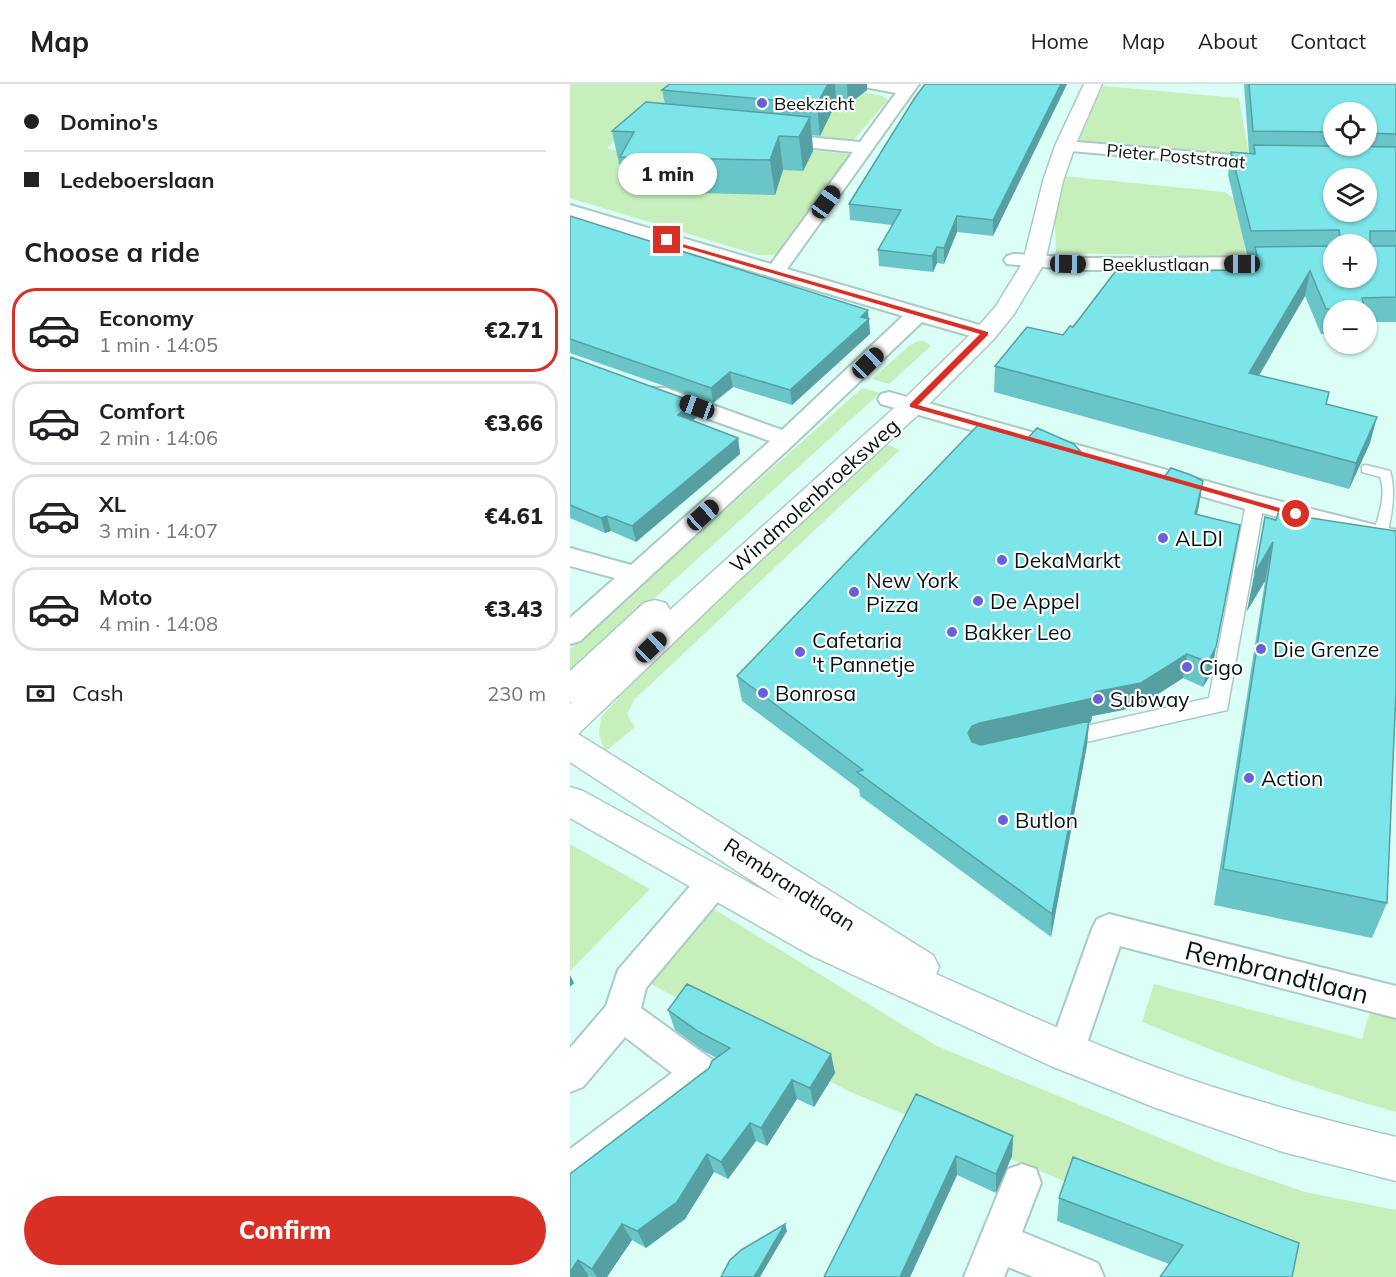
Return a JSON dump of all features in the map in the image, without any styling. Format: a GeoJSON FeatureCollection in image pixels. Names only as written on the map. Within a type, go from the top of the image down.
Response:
{"type":"FeatureCollection","features":[{"type":"Feature","properties":{"kind":"street"},"geometry":{"type":"LineString","coordinates":[[870,84],[908,87]]}},
{"type":"Feature","properties":{"kind":"street","name":"Windmolenbroeksweg"},"geometry":{"type":"LineString","coordinates":[[570,724],[728,573],[973,330],[1015,296],[1024,261],[1065,146],[1093,84]]}},
{"type":"Feature","properties":{"kind":"street"},"geometry":{"type":"LineString","coordinates":[[775,273],[908,87]]}},
{"type":"Feature","properties":{"kind":"street"},"geometry":{"type":"LineString","coordinates":[[761,138],[864,148]]}},
{"type":"Feature","properties":{"kind":"street","name":"Pieter Poststraat"},"geometry":{"type":"LineString","coordinates":[[1065,146],[1210,160],[1291,163]]}},
{"type":"Feature","properties":{"kind":"street"},"geometry":{"type":"LineString","coordinates":[[570,211],[973,330]]}},
{"type":"Feature","properties":{"kind":"street","name":"Beeklustlaan"},"geometry":{"type":"LineString","coordinates":[[1024,261],[1128,265],[1323,263]]}},
{"type":"Feature","properties":{"kind":"street"},"geometry":{"type":"LineString","coordinates":[[570,634],[786,439],[917,315]]}},
{"type":"Feature","properties":{"kind":"street"},"geometry":{"type":"LineString","coordinates":[[642,387],[786,439]]}},
{"type":"Feature","properties":{"kind":"street"},"geometry":{"type":"LineString","coordinates":[[901,402],[1255,503],[1388,536]]}},
{"type":"Feature","properties":{"kind":"street","name":"Windmolenbroeksweg"},"geometry":{"type":"LineString","coordinates":[[570,690],[901,402]]}},
{"type":"Feature","properties":{"kind":"street"},"geometry":{"type":"LineString","coordinates":[[1037,745],[1219,705],[1255,503]]}},
{"type":"Feature","properties":{"kind":"street"},"geometry":{"type":"LineString","coordinates":[[570,557],[636,575]]}},
{"type":"Feature","properties":{"kind":"street","name":"Rembrandtlaan"},"geometry":{"type":"LineString","coordinates":[[570,745],[1009,1024]]}},
{"type":"Feature","properties":{"kind":"street","name":"Rembrandtlaan"},"geometry":{"type":"LineString","coordinates":[[570,801],[824,943],[1009,1024],[1066,1052],[1156,1088],[1283,1131],[1396,1159]]}},
{"type":"Feature","properties":{"kind":"street"},"geometry":{"type":"LineString","coordinates":[[570,1075],[622,1014],[630,981],[715,881]]}},
{"type":"Feature","properties":{"kind":"street","name":"Rembrandtlaan"},"geometry":{"type":"LineString","coordinates":[[1066,1052],[1109,929],[1396,1002]]}},
{"type":"Feature","properties":{"kind":"street"},"geometry":{"type":"LineString","coordinates":[[570,1173],[701,1073],[622,1014]]}},
{"type":"Feature","properties":{"kind":"street"},"geometry":{"type":"LineString","coordinates":[[1022,1183],[991,1260],[1084,1277]]}},
{"type":"Feature","properties":{"kind":"lane"},"geometry":{"type":"LineString","coordinates":[[1366,469],[1386,474],[1393,482],[1388,536]]}},
{"type":"Feature","properties":{"kind":"green space"},"geometry":{"type":"Polygon","coordinates":[[[570,84],[719,84],[835,105],[853,91],[883,96],[888,100],[852,142],[623,121],[614,130],[622,132],[607,149],[649,153],[797,149],[850,154],[778,255],[758,255],[570,198],[570,84]]]}},
{"type":"Feature","properties":{"kind":"green space"},"geometry":{"type":"Polygon","coordinates":[[[1103,86],[1239,98],[1249,154],[1192,152],[1082,141],[1079,139],[1103,86]]]}},
{"type":"Feature","properties":{"kind":"green space"},"geometry":{"type":"Polygon","coordinates":[[[1063,176],[1225,192],[1237,201],[1246,257],[1056,253],[1054,197],[1063,176]]]}},
{"type":"Feature","properties":{"kind":"green space"},"geometry":{"type":"Polygon","coordinates":[[[924,341],[931,346],[889,384],[872,379],[910,345],[924,341]]]}},
{"type":"Feature","properties":{"kind":"green space"},"geometry":{"type":"Polygon","coordinates":[[[862,388],[880,393],[570,675],[570,649],[862,388]]]}},
{"type":"Feature","properties":{"kind":"green space"},"geometry":{"type":"Polygon","coordinates":[[[881,442],[900,450],[634,700],[627,714],[635,727],[605,752],[599,734],[601,717],[647,667],[881,442]]]}},
{"type":"Feature","properties":{"kind":"green space"},"geometry":{"type":"Polygon","coordinates":[[[570,844],[650,889],[570,971],[570,844]]]}},
{"type":"Feature","properties":{"kind":"green space"},"geometry":{"type":"Polygon","coordinates":[[[712,908],[937,1046],[1223,1164],[1305,1192],[1396,1210],[1396,1277],[1295,1277],[848,1091],[651,984],[712,908]]]}},
{"type":"Feature","properties":{"kind":"green space"},"geometry":{"type":"Polygon","coordinates":[[[1154,984],[1362,1039],[1371,1008],[1389,1012],[1396,1020],[1396,1112],[1268,1071],[1142,1022],[1154,984]]]}},
{"type":"Feature","properties":{"kind":"building"},"geometry":{"type":"Polygon","coordinates":[[[670,84],[828,84],[817,104],[662,90],[670,84]]]}},
{"type":"Feature","properties":{"kind":"building"},"geometry":{"type":"Polygon","coordinates":[[[925,84],[1061,84],[993,220],[957,216],[944,248],[937,247],[932,256],[878,250],[901,210],[849,204],[925,84]]]}},
{"type":"Feature","properties":{"kind":"building"},"geometry":{"type":"Polygon","coordinates":[[[1249,84],[1396,84],[1396,134],[1377,133],[1377,102],[1323,102],[1323,132],[1253,131],[1249,84]]]}},
{"type":"Feature","properties":{"kind":"building"},"geometry":{"type":"Polygon","coordinates":[[[646,102],[810,117],[799,137],[779,136],[770,160],[620,157],[634,132],[612,131],[646,102]]]}},
{"type":"Feature","properties":{"kind":"building"},"geometry":{"type":"Polygon","coordinates":[[[1254,145],[1323,146],[1323,156],[1377,156],[1377,147],[1396,147],[1396,231],[1340,234],[1339,230],[1251,231],[1231,152],[1255,154],[1254,145]]]}},
{"type":"Feature","properties":{"kind":"building"},"geometry":{"type":"Polygon","coordinates":[[[570,216],[868,310],[861,317],[869,319],[790,390],[730,372],[711,388],[570,339],[570,216]]]}},
{"type":"Feature","properties":{"kind":"building"},"geometry":{"type":"Polygon","coordinates":[[[1323,246],[1323,288],[1377,288],[1377,246],[1396,246],[1396,297],[1323,300],[1323,302],[1310,271],[1249,373],[1329,392],[1326,404],[1377,417],[1356,463],[995,366],[1027,327],[1063,335],[1070,326],[1073,327],[1118,268],[1153,268],[1154,271],[1254,270],[1251,263],[1259,263],[1255,247],[1323,246]]]}},
{"type":"Feature","properties":{"kind":"building"},"geometry":{"type":"Polygon","coordinates":[[[570,357],[694,402],[678,415],[738,438],[632,526],[607,516],[601,518],[570,505],[570,357]]]}},
{"type":"Feature","properties":{"kind":"building"},"geometry":{"type":"Polygon","coordinates":[[[978,425],[1027,439],[1037,428],[1074,444],[1083,454],[1164,477],[1171,468],[1191,475],[1203,481],[1195,514],[1240,525],[1216,647],[1208,662],[1187,654],[1141,683],[1095,692],[1094,698],[980,723],[972,726],[968,733],[972,742],[981,745],[1089,721],[1052,914],[857,772],[863,770],[737,676],[978,425]]]}},
{"type":"Feature","properties":{"kind":"building"},"geometry":{"type":"Polygon","coordinates":[[[1278,513],[1396,531],[1396,691],[1387,903],[1223,869],[1273,542],[1255,573],[1265,517],[1276,520],[1278,513]]]}},
{"type":"Feature","properties":{"kind":"building"},"geometry":{"type":"Polygon","coordinates":[[[687,984],[831,1054],[810,1088],[792,1080],[761,1128],[750,1123],[721,1162],[707,1154],[677,1202],[637,1231],[622,1224],[592,1269],[578,1260],[570,1272],[570,1174],[709,1068],[712,1061],[730,1048],[699,1032],[668,1010],[687,984]]]}},
{"type":"Feature","properties":{"kind":"building"},"geometry":{"type":"Polygon","coordinates":[[[916,1094],[1013,1136],[996,1174],[956,1156],[900,1277],[824,1277],[916,1094]]]}},
{"type":"Feature","properties":{"kind":"building"},"geometry":{"type":"Polygon","coordinates":[[[1073,1157],[1299,1243],[1292,1277],[1160,1277],[1183,1245],[1059,1198],[1073,1157]]]}},
{"type":"Feature","properties":{"kind":"building"},"geometry":{"type":"Polygon","coordinates":[[[785,1224],[754,1277],[721,1277],[730,1260],[741,1250],[785,1224]]]}},
{"type":"Feature","properties":{"kind":"place","name":"Beekzicht"},"geometry":{"type":"Point","coordinates":[762,103]}},
{"type":"Feature","properties":{"kind":"place","name":"ALDI"},"geometry":{"type":"Point","coordinates":[1163,538]}},
{"type":"Feature","properties":{"kind":"place","name":"DekaMarkt"},"geometry":{"type":"Point","coordinates":[1002,560]}},
{"type":"Feature","properties":{"kind":"place","name":"New York Pizza"},"geometry":{"type":"Point","coordinates":[854,592]}},
{"type":"Feature","properties":{"kind":"place","name":"De Appel"},"geometry":{"type":"Point","coordinates":[978,601]}},
{"type":"Feature","properties":{"kind":"place","name":"Bakker Leo"},"geometry":{"type":"Point","coordinates":[952,632]}},
{"type":"Feature","properties":{"kind":"place","name":"Die Grenze"},"geometry":{"type":"Point","coordinates":[1261,649]}},
{"type":"Feature","properties":{"kind":"place","name":"Cafetaria 't Pannetje"},"geometry":{"type":"Point","coordinates":[800,652]}},
{"type":"Feature","properties":{"kind":"place","name":"Cigo"},"geometry":{"type":"Point","coordinates":[1187,667]}},
{"type":"Feature","properties":{"kind":"place","name":"Bonrosa"},"geometry":{"type":"Point","coordinates":[763,693]}},
{"type":"Feature","properties":{"kind":"place","name":"Subway"},"geometry":{"type":"Point","coordinates":[1098,699]}},
{"type":"Feature","properties":{"kind":"place","name":"Action"},"geometry":{"type":"Point","coordinates":[1249,778]}},
{"type":"Feature","properties":{"kind":"place","name":"Butlon"},"geometry":{"type":"Point","coordinates":[1003,820]}},
{"type":"Feature","properties":{"kind":"route"},"geometry":{"type":"LineString","coordinates":[[667,240],[985,334],[912,406],[1296,514]]}}]}
